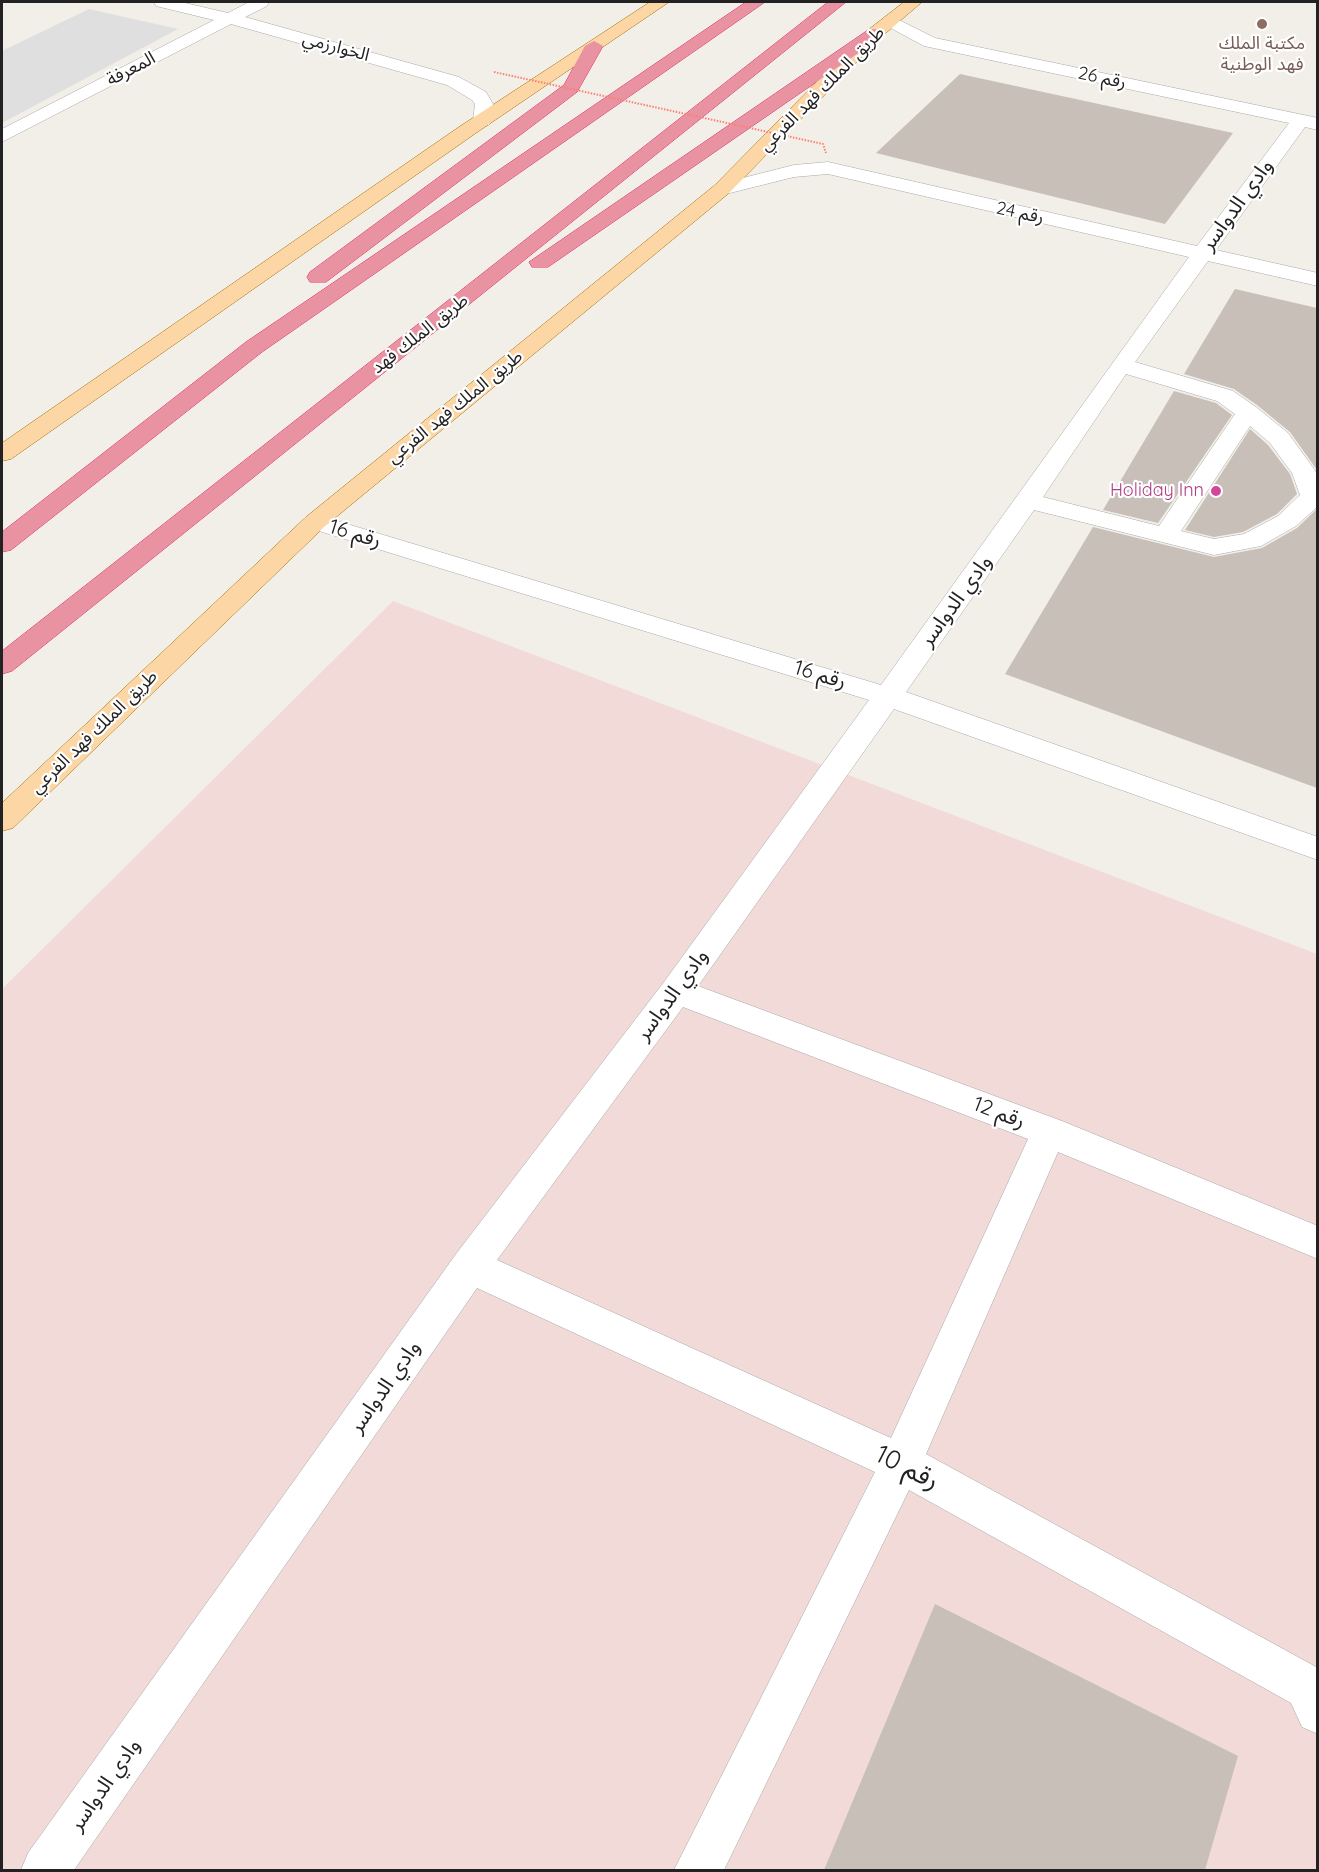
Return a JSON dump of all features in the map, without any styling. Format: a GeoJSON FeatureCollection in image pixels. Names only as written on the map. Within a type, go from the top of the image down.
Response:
{"type":"FeatureCollection","features":[{"type":"Feature","properties":{"kind":"highway"},"geometry":{"type":"LineString","coordinates":[[2,544],[254,347],[758,2]]}},
{"type":"Feature","properties":{"kind":"highway","name":"طريق الملك فهد"},"geometry":{"type":"LineString","coordinates":[[2,665],[461,303],[744,74],[837,2]]}},
{"type":"Feature","properties":{"kind":"highway"},"geometry":{"type":"LineString","coordinates":[[461,303],[554,254],[883,27]]}},
{"type":"Feature","properties":{"kind":"highway"},"geometry":{"type":"LineString","coordinates":[[254,347],[306,286],[403,211],[461,171],[571,88],[594,46]]}},
{"type":"Feature","properties":{"kind":"main road"},"geometry":{"type":"LineString","coordinates":[[2,454],[482,121],[661,2]]}},
{"type":"Feature","properties":{"kind":"main road","name":"طريق الملك فهد الفرعي"},"geometry":{"type":"LineString","coordinates":[[2,820],[315,522],[722,189],[883,27],[914,2]]}},
{"type":"Feature","properties":{"kind":"street","name":"الخوارزمي"},"geometry":{"type":"LineString","coordinates":[[162,2],[408,66],[470,89],[484,104],[482,121]]}},
{"type":"Feature","properties":{"kind":"street","name":"المعرفة"},"geometry":{"type":"LineString","coordinates":[[2,136],[261,2]]}},
{"type":"Feature","properties":{"kind":"street","name":"رقم 26"},"geometry":{"type":"LineString","coordinates":[[883,27],[930,42],[1309,122]]}},
{"type":"Feature","properties":{"kind":"street","name":"وادي الدواسر"},"geometry":{"type":"LineString","coordinates":[[45,1870],[470,1266],[676,991],[1028,501],[1202,253],[1309,122]]}},
{"type":"Feature","properties":{"kind":"street","name":"رقم 24"},"geometry":{"type":"LineString","coordinates":[[722,189],[794,171],[828,168],[909,189],[1317,280]]}},
{"type":"Feature","properties":{"kind":"street"},"geometry":{"type":"LineString","coordinates":[[1028,501],[1214,547],[1252,540],[1287,521],[1313,496],[1304,472],[1279,438],[1225,396],[1122,365]]}},
{"type":"Feature","properties":{"kind":"street"},"geometry":{"type":"LineString","coordinates":[[1165,536],[1248,412]]}},
{"type":"Feature","properties":{"kind":"street","name":"رقم 16"},"geometry":{"type":"LineString","coordinates":[[315,522],[887,696],[1317,849]]}},
{"type":"Feature","properties":{"kind":"street","name":"رقم 12"},"geometry":{"type":"LineString","coordinates":[[676,991],[1049,1132],[1317,1243]]}},
{"type":"Feature","properties":{"kind":"street"},"geometry":{"type":"LineString","coordinates":[[698,1870],[901,1463],[1049,1132]]}},
{"type":"Feature","properties":{"kind":"street","name":"رقم 10"},"geometry":{"type":"LineString","coordinates":[[470,1266],[901,1463],[1306,1687],[1317,1711]]}},
{"type":"Feature","properties":{"kind":"path"},"geometry":{"type":"LineString","coordinates":[[494,72],[823,144],[826,153]]}},
{"type":"Feature","properties":{"kind":"shaded area"},"geometry":{"type":"Polygon","coordinates":[[[89,9],[178,29],[2,123],[2,51],[89,9]]]}},
{"type":"Feature","properties":{"kind":"shaded area"},"geometry":{"type":"Polygon","coordinates":[[[393,601],[1317,954],[1317,1870],[2,1870],[2,989],[393,601]]]}},
{"type":"Feature","properties":{"kind":"building"},"geometry":{"type":"Polygon","coordinates":[[[960,74],[1233,133],[1165,224],[876,153],[960,74]]]}},
{"type":"Feature","properties":{"kind":"building"},"geometry":{"type":"Polygon","coordinates":[[[1235,289],[1317,308],[1317,470],[1290,432],[1257,405],[1234,389],[1184,374],[1235,289]]]}},
{"type":"Feature","properties":{"kind":"building"},"geometry":{"type":"Polygon","coordinates":[[[1174,391],[1216,403],[1232,415],[1158,523],[1103,510],[1174,391]]]}},
{"type":"Feature","properties":{"kind":"building"},"geometry":{"type":"Polygon","coordinates":[[[1250,429],[1268,445],[1290,474],[1297,494],[1277,514],[1243,532],[1214,537],[1185,530],[1250,429]]]}},
{"type":"Feature","properties":{"kind":"building"},"geometry":{"type":"Polygon","coordinates":[[[1317,509],[1317,788],[1005,674],[1093,527],[1214,557],[1262,548],[1297,528],[1317,509]]]}},
{"type":"Feature","properties":{"kind":"building"},"geometry":{"type":"Polygon","coordinates":[[[935,1604],[1238,1756],[1205,1870],[824,1870],[935,1604]]]}},
{"type":"Feature","properties":{"kind":"place","name":"مكتبة الملك فهد الوطنية"},"geometry":{"type":"Point","coordinates":[1262,24]}},
{"type":"Feature","properties":{"kind":"place","name":"Holiday Inn"},"geometry":{"type":"Point","coordinates":[1216,491]}}]}
